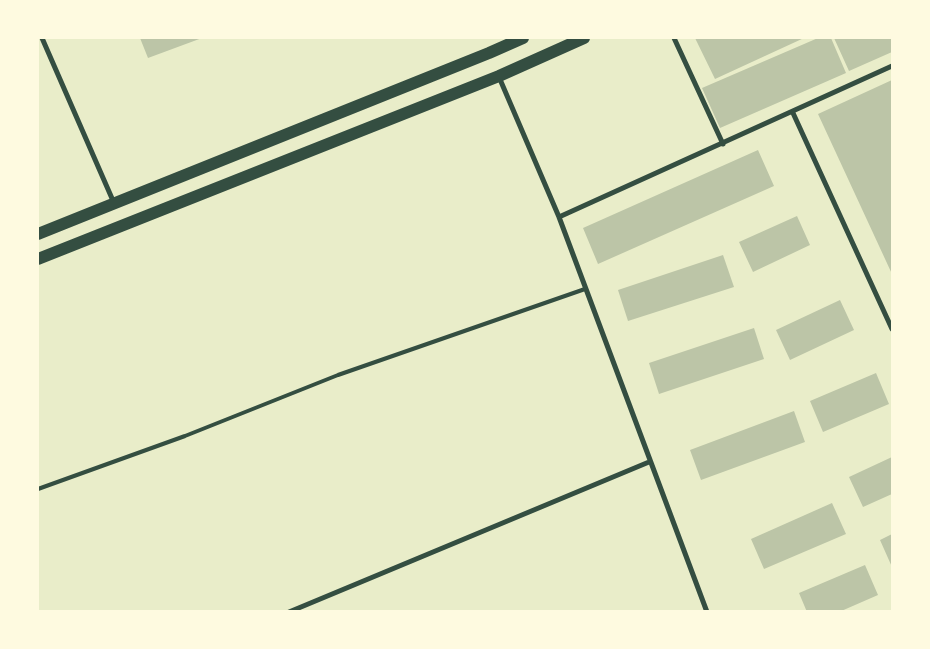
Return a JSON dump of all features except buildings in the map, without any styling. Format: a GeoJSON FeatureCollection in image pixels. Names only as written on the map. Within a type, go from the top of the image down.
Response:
{"type":"FeatureCollection","features":[{"type":"Feature","properties":{"kind":"main road"},"geometry":{"type":"LineString","coordinates":[[38,234],[523,38]]}},
{"type":"Feature","properties":{"kind":"main road"},"geometry":{"type":"LineString","coordinates":[[38,259],[499,76],[584,38]]}},
{"type":"Feature","properties":{"kind":"street"},"geometry":{"type":"LineString","coordinates":[[42,38],[114,204]]}},
{"type":"Feature","properties":{"kind":"street"},"geometry":{"type":"LineString","coordinates":[[674,38],[723,144]]}},
{"type":"Feature","properties":{"kind":"street"},"geometry":{"type":"LineString","coordinates":[[559,218],[793,113],[892,66]]}},
{"type":"Feature","properties":{"kind":"street"},"geometry":{"type":"LineString","coordinates":[[499,76],[559,218],[649,462],[707,612]]}},
{"type":"Feature","properties":{"kind":"street"},"geometry":{"type":"LineString","coordinates":[[793,113],[892,329]]}},
{"type":"Feature","properties":{"kind":"street"},"geometry":{"type":"LineString","coordinates":[[289,612],[649,462]]}},
{"type":"Feature","properties":{"kind":"lane"},"geometry":{"type":"LineString","coordinates":[[38,489],[185,436],[338,375],[585,289]]}}]}
